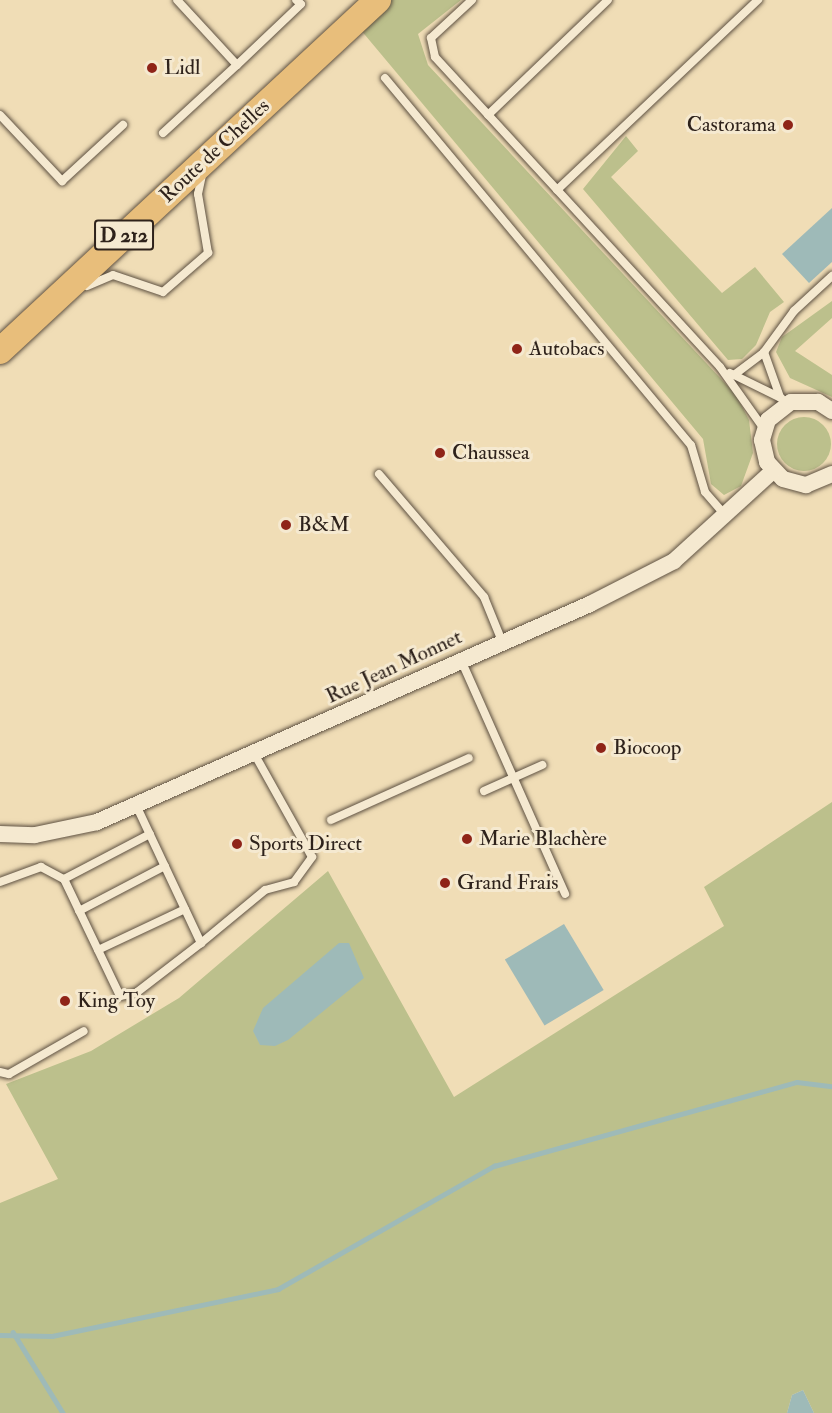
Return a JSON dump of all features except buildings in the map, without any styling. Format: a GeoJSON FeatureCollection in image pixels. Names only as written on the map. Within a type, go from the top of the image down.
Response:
{"type":"FeatureCollection","features":[{"type":"Feature","properties":{"kind":"main road","name":"Route de Chelles"},"geometry":{"type":"LineString","coordinates":[[0,351],[378,0]]}},
{"type":"Feature","properties":{"kind":"street"},"geometry":{"type":"LineString","coordinates":[[832,411],[818,402],[786,400],[774,412],[764,429],[763,451],[773,471],[806,485],[832,474]]}},
{"type":"Feature","properties":{"kind":"street","name":"Rue Jean Monnet"},"geometry":{"type":"LineString","coordinates":[[0,834],[65,830],[136,805],[255,755],[657,571],[725,515],[773,471]]}},
{"type":"Feature","properties":{"kind":"lane"},"geometry":{"type":"LineString","coordinates":[[177,0],[237,65]]}},
{"type":"Feature","properties":{"kind":"lane"},"geometry":{"type":"LineString","coordinates":[[163,133],[301,4],[296,0]]}},
{"type":"Feature","properties":{"kind":"lane"},"geometry":{"type":"LineString","coordinates":[[472,0],[431,38],[430,48],[488,116],[720,367],[764,429]]}},
{"type":"Feature","properties":{"kind":"lane"},"geometry":{"type":"LineString","coordinates":[[488,116],[608,0]]}},
{"type":"Feature","properties":{"kind":"lane"},"geometry":{"type":"LineString","coordinates":[[557,190],[758,0]]}},
{"type":"Feature","properties":{"kind":"lane"},"geometry":{"type":"LineString","coordinates":[[385,78],[691,445],[705,492],[725,515]]}},
{"type":"Feature","properties":{"kind":"lane"},"geometry":{"type":"LineString","coordinates":[[0,115],[62,181],[123,125]]}},
{"type":"Feature","properties":{"kind":"lane"},"geometry":{"type":"LineString","coordinates":[[24,328],[98,278],[113,275],[163,292],[208,253],[200,179],[224,143]]}},
{"type":"Feature","properties":{"kind":"lane"},"geometry":{"type":"LineString","coordinates":[[734,375],[764,352],[795,311],[832,276]]}},
{"type":"Feature","properties":{"kind":"lane"},"geometry":{"type":"LineString","coordinates":[[764,352],[786,400]]}},
{"type":"Feature","properties":{"kind":"lane"},"geometry":{"type":"LineString","coordinates":[[720,367],[786,400]]}},
{"type":"Feature","properties":{"kind":"lane"},"geometry":{"type":"LineString","coordinates":[[379,474],[483,597],[502,641]]}},
{"type":"Feature","properties":{"kind":"lane"},"geometry":{"type":"LineString","coordinates":[[461,660],[565,894]]}},
{"type":"Feature","properties":{"kind":"lane"},"geometry":{"type":"LineString","coordinates":[[0,882],[40,867],[64,879],[120,996],[136,993],[266,890],[294,882],[312,857],[255,755]]}},
{"type":"Feature","properties":{"kind":"lane"},"geometry":{"type":"LineString","coordinates":[[331,820],[469,758]]}},
{"type":"Feature","properties":{"kind":"lane"},"geometry":{"type":"LineString","coordinates":[[484,791],[542,765]]}},
{"type":"Feature","properties":{"kind":"lane"},"geometry":{"type":"LineString","coordinates":[[136,805],[201,943]]}},
{"type":"Feature","properties":{"kind":"lane"},"geometry":{"type":"LineString","coordinates":[[64,879],[150,834]]}},
{"type":"Feature","properties":{"kind":"lane"},"geometry":{"type":"LineString","coordinates":[[80,911],[165,866]]}},
{"type":"Feature","properties":{"kind":"lane"},"geometry":{"type":"LineString","coordinates":[[98,950],[185,909]]}},
{"type":"Feature","properties":{"kind":"lane"},"geometry":{"type":"LineString","coordinates":[[0,1072],[9,1074],[84,1031]]}},
{"type":"Feature","properties":{"kind":"green space"},"geometry":{"type":"Polygon","coordinates":[[[391,0],[461,0],[418,34],[428,65],[736,395],[749,420],[753,453],[741,486],[724,495],[711,484],[703,439],[360,29],[391,0]]]}},
{"type":"Feature","properties":{"kind":"green space"},"geometry":{"type":"Polygon","coordinates":[[[626,136],[638,151],[611,177],[722,293],[755,267],[784,302],[770,312],[756,345],[742,359],[728,360],[583,189],[626,136]]]}},
{"type":"Feature","properties":{"kind":"green space"},"geometry":{"type":"Polygon","coordinates":[[[832,301],[832,318],[795,351],[832,375],[832,397],[790,378],[776,352],[782,337],[832,301]]]}},
{"type":"Feature","properties":{"kind":"green space"},"geometry":{"type":"Polygon","coordinates":[[[799,417],[809,417],[819,421],[827,429],[831,444],[827,459],[819,467],[809,471],[799,471],[789,467],[781,459],[777,449],[777,439],[781,429],[789,421],[799,417]]]}},
{"type":"Feature","properties":{"kind":"green space"},"geometry":{"type":"Polygon","coordinates":[[[832,802],[832,1413],[814,1413],[803,1390],[792,1395],[787,1413],[0,1413],[0,1203],[58,1179],[6,1084],[91,1051],[179,998],[328,871],[454,1097],[724,926],[704,887],[832,802]]]}},
{"type":"Feature","properties":{"kind":"water"},"geometry":{"type":"Polygon","coordinates":[[[832,208],[832,262],[809,283],[782,254],[832,208]]]}},
{"type":"Feature","properties":{"kind":"water"},"geometry":{"type":"Polygon","coordinates":[[[564,924],[604,990],[545,1026],[505,960],[564,924]]]}},
{"type":"Feature","properties":{"kind":"water"},"geometry":{"type":"Polygon","coordinates":[[[339,943],[349,943],[364,978],[288,1040],[275,1046],[260,1045],[253,1031],[263,1008],[339,943]]]}},
{"type":"Feature","properties":{"kind":"water"},"geometry":{"type":"Polygon","coordinates":[[[803,1390],[814,1413],[787,1413],[792,1395],[803,1390]]]}},
{"type":"Feature","properties":{"kind":"waterway"},"geometry":{"type":"LineString","coordinates":[[0,1335],[52,1336],[278,1289],[494,1166],[797,1082],[832,1086]]}},
{"type":"Feature","properties":{"kind":"waterway"},"geometry":{"type":"LineString","coordinates":[[13,1332],[63,1413]]}},
{"type":"Feature","properties":{"kind":"place","name":"Lidl"},"geometry":{"type":"Point","coordinates":[152,68]}},
{"type":"Feature","properties":{"kind":"place","name":"Castorama"},"geometry":{"type":"Point","coordinates":[788,125]}},
{"type":"Feature","properties":{"kind":"place","name":"Autobacs"},"geometry":{"type":"Point","coordinates":[517,349]}},
{"type":"Feature","properties":{"kind":"place","name":"Chaussea"},"geometry":{"type":"Point","coordinates":[440,453]}},
{"type":"Feature","properties":{"kind":"place","name":"B&M"},"geometry":{"type":"Point","coordinates":[286,525]}},
{"type":"Feature","properties":{"kind":"place","name":"Biocoop"},"geometry":{"type":"Point","coordinates":[601,748]}},
{"type":"Feature","properties":{"kind":"place","name":"Marie Blachère"},"geometry":{"type":"Point","coordinates":[467,839]}},
{"type":"Feature","properties":{"kind":"place","name":"Sports Direct"},"geometry":{"type":"Point","coordinates":[237,844]}},
{"type":"Feature","properties":{"kind":"place","name":"Grand Frais"},"geometry":{"type":"Point","coordinates":[445,883]}},
{"type":"Feature","properties":{"kind":"place","name":"King Toy"},"geometry":{"type":"Point","coordinates":[65,1001]}}]}
